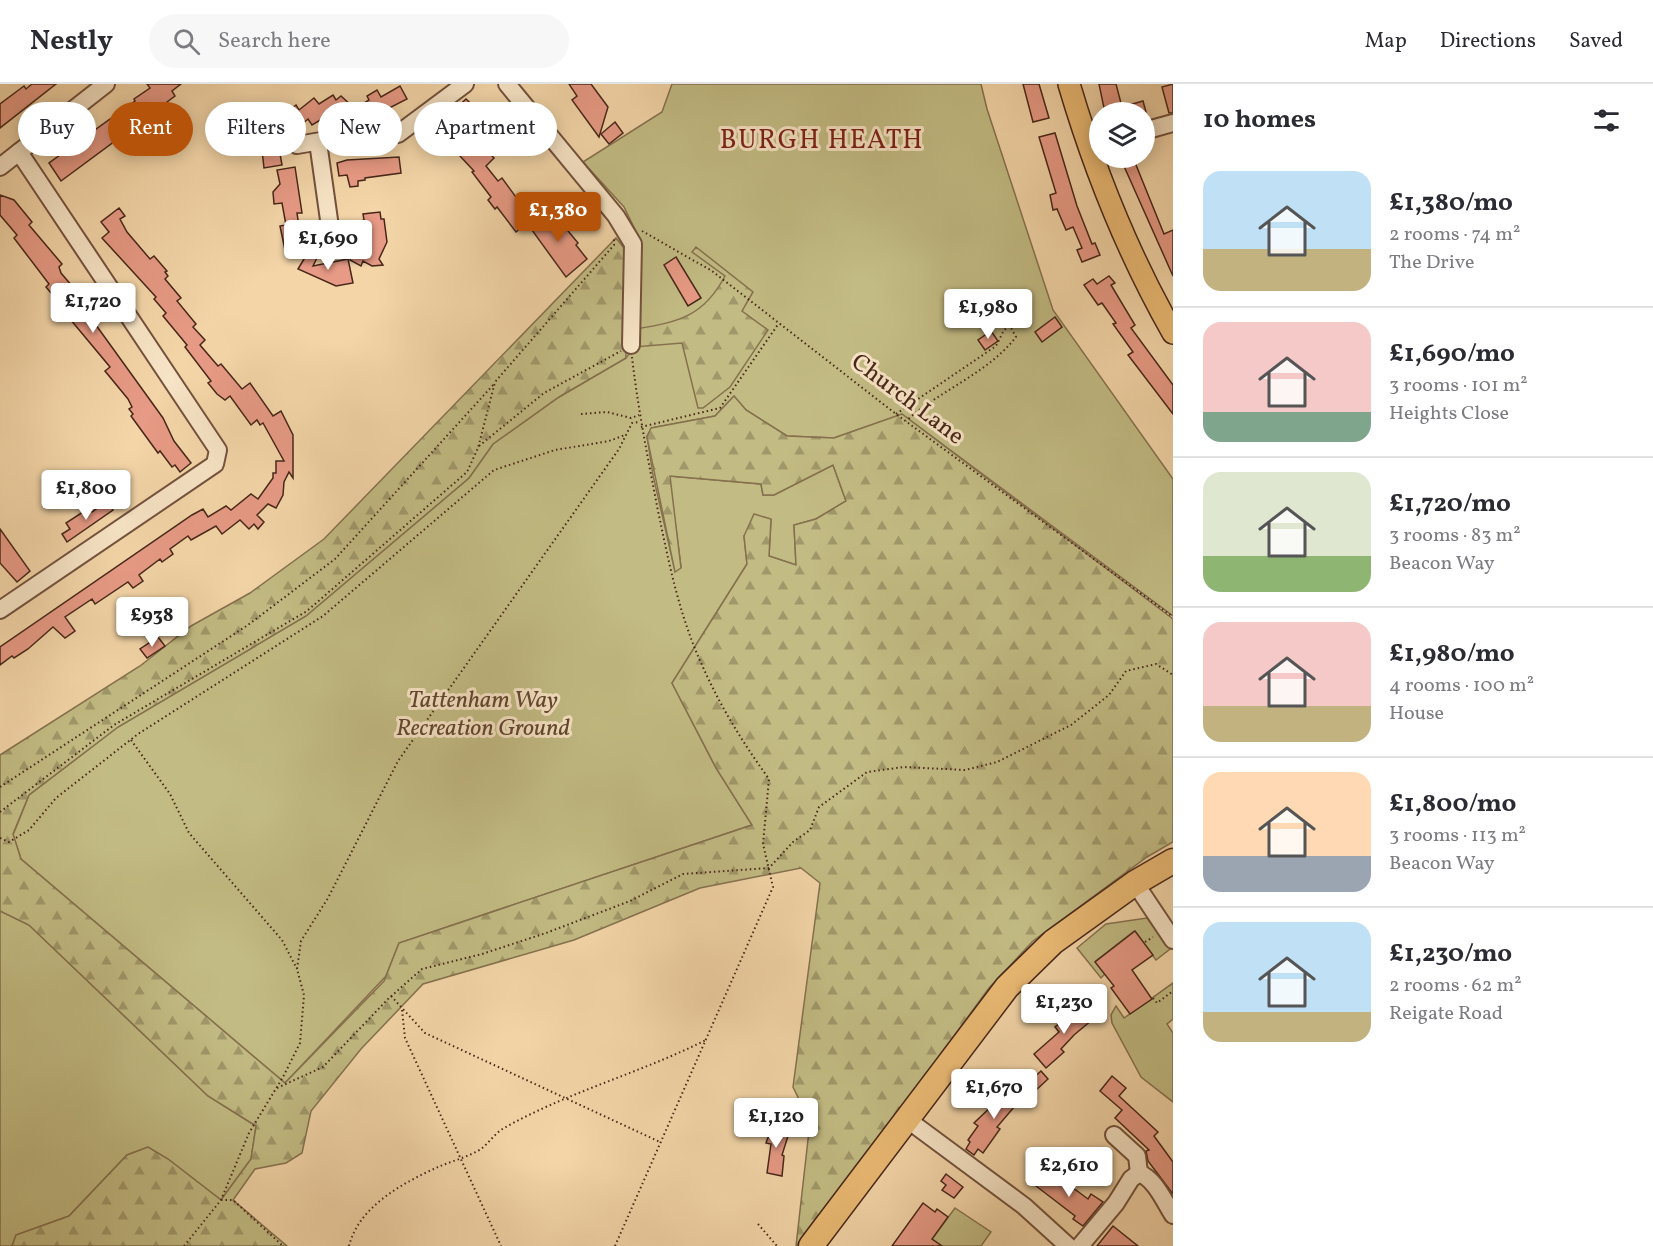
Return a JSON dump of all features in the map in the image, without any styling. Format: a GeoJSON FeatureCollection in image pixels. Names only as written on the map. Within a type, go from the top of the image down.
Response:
{"type":"FeatureCollection","features":[{"type":"Feature","properties":{"kind":"highway"},"geometry":{"type":"LineString","coordinates":[[811,1246],[1007,987],[1053,942],[1135,883],[1173,861]]}},
{"type":"Feature","properties":{"kind":"main road"},"geometry":{"type":"LineString","coordinates":[[1069,84],[1089,134]]}},
{"type":"Feature","properties":{"kind":"main road"},"geometry":{"type":"LineString","coordinates":[[1101,168],[1128,247],[1173,333]]}},
{"type":"Feature","properties":{"kind":"street"},"geometry":{"type":"LineString","coordinates":[[83,102],[106,84]]}},
{"type":"Feature","properties":{"kind":"street"},"geometry":{"type":"LineString","coordinates":[[402,131],[465,84]]}},
{"type":"Feature","properties":{"kind":"street"},"geometry":{"type":"LineString","coordinates":[[507,84],[616,216],[633,244],[631,345]]}},
{"type":"Feature","properties":{"kind":"street"},"geometry":{"type":"LineString","coordinates":[[1155,127],[1173,123]]}},
{"type":"Feature","properties":{"kind":"street"},"geometry":{"type":"LineString","coordinates":[[306,144],[318,142]]}},
{"type":"Feature","properties":{"kind":"street"},"geometry":{"type":"LineString","coordinates":[[0,167],[18,154]]}},
{"type":"Feature","properties":{"kind":"street"},"geometry":{"type":"LineString","coordinates":[[0,610],[215,464],[218,458],[218,450],[23,156]]}},
{"type":"Feature","properties":{"kind":"street"},"geometry":{"type":"LineString","coordinates":[[320,156],[331,229]]}},
{"type":"Feature","properties":{"kind":"street"},"geometry":{"type":"LineString","coordinates":[[1135,883],[1173,940]]}},
{"type":"Feature","properties":{"kind":"street"},"geometry":{"type":"LineString","coordinates":[[908,1120],[1024,1206],[1068,1246]]}},
{"type":"Feature","properties":{"kind":"street"},"geometry":{"type":"LineString","coordinates":[[1080,1246],[1139,1173],[1137,1156],[1114,1135]]}},
{"type":"Feature","properties":{"kind":"street"},"geometry":{"type":"LineString","coordinates":[[1139,1173],[1146,1176],[1173,1215]]}},
{"type":"Feature","properties":{"kind":"path","name":"Church Lane"},"geometry":{"type":"LineString","coordinates":[[616,216],[712,272],[906,422],[1173,617]]}},
{"type":"Feature","properties":{"kind":"path"},"geometry":{"type":"LineString","coordinates":[[0,787],[248,625],[335,559],[495,382],[614,245],[616,216]]}},
{"type":"Feature","properties":{"kind":"path"},"geometry":{"type":"LineString","coordinates":[[641,428],[720,408],[779,323]]}},
{"type":"Feature","properties":{"kind":"path"},"geometry":{"type":"LineString","coordinates":[[896,414],[996,345],[1004,330],[1010,326],[1016,337],[1010,345],[967,380],[921,407],[906,422]]}},
{"type":"Feature","properties":{"kind":"path"},"geometry":{"type":"LineString","coordinates":[[478,448],[544,393],[631,345],[641,428],[669,569],[682,614],[701,664],[736,732],[769,779],[763,844],[773,887],[615,1246]]}},
{"type":"Feature","properties":{"kind":"path"},"geometry":{"type":"LineString","coordinates":[[0,812],[114,725],[307,610],[467,471],[478,448],[495,382]]}},
{"type":"Feature","properties":{"kind":"path"},"geometry":{"type":"LineString","coordinates":[[581,414],[607,412],[631,418],[639,415]]}},
{"type":"Feature","properties":{"kind":"path"},"geometry":{"type":"LineString","coordinates":[[297,969],[301,941],[328,898],[398,761],[627,434],[632,423],[640,422]]}},
{"type":"Feature","properties":{"kind":"path"},"geometry":{"type":"LineString","coordinates":[[0,838],[9,842],[29,830],[56,798],[131,740],[323,616],[494,470],[555,450],[609,441],[627,434]]}},
{"type":"Feature","properties":{"kind":"path"},"geometry":{"type":"LineString","coordinates":[[277,1088],[323,1067],[391,996],[422,969],[482,954],[546,933],[630,901],[683,874],[769,868],[793,842],[810,830],[819,807],[867,772],[904,767],[965,770],[997,762],[1071,725],[1109,695],[1125,671],[1156,664],[1173,675]]}},
{"type":"Feature","properties":{"kind":"path"},"geometry":{"type":"LineString","coordinates":[[131,740],[170,794],[189,833],[282,940],[297,969],[304,995],[300,1043],[277,1088],[249,1133],[221,1200],[184,1246]]}},
{"type":"Feature","properties":{"kind":"path"},"geometry":{"type":"LineString","coordinates":[[1145,942],[1152,938]]}},
{"type":"Feature","properties":{"kind":"path"},"geometry":{"type":"LineString","coordinates":[[1153,998],[1157,1003],[1173,991]]}},
{"type":"Feature","properties":{"kind":"path"},"geometry":{"type":"LineString","coordinates":[[391,996],[425,1033],[661,1142]]}},
{"type":"Feature","properties":{"kind":"path"},"geometry":{"type":"LineString","coordinates":[[402,1010],[405,1038],[501,1246]]}},
{"type":"Feature","properties":{"kind":"path"},"geometry":{"type":"LineString","coordinates":[[349,1246],[358,1221],[393,1191],[480,1150],[502,1129],[567,1098],[658,1064],[706,1040]]}},
{"type":"Feature","properties":{"kind":"path"},"geometry":{"type":"LineString","coordinates":[[221,1200],[232,1200],[283,1246]]}},
{"type":"Feature","properties":{"kind":"path"},"geometry":{"type":"LineString","coordinates":[[758,1224],[777,1246]]}},
{"type":"Feature","properties":{"kind":"green space","name":"Tattenham Way Recreation Ground"},"geometry":{"type":"Polygon","coordinates":[[[672,84],[981,84],[987,109],[1053,310],[1173,479],[1173,616],[902,414],[834,438],[787,436],[746,410],[734,396],[715,416],[652,428],[647,436],[653,475],[675,571],[681,567],[669,476],[761,484],[763,495],[774,495],[833,465],[846,501],[816,519],[794,525],[796,565],[769,556],[771,520],[744,536],[747,564],[672,683],[716,768],[752,825],[399,943],[386,976],[285,1083],[21,859],[13,835],[29,795],[118,727],[306,616],[469,478],[493,444],[559,397],[626,358],[634,347],[641,242],[624,207],[583,162],[662,112],[672,84]]]}},
{"type":"Feature","properties":{"kind":"green space"},"geometry":{"type":"Polygon","coordinates":[[[616,238],[624,248],[626,358],[559,397],[493,444],[469,478],[306,616],[118,727],[29,795],[13,834],[21,859],[285,1083],[384,981],[399,943],[752,825],[716,768],[672,683],[747,564],[744,536],[754,514],[771,519],[769,556],[796,565],[794,525],[816,519],[846,501],[833,465],[774,495],[763,495],[761,484],[670,476],[681,568],[675,572],[647,437],[651,428],[715,416],[734,396],[746,410],[787,436],[834,438],[902,414],[1173,619],[1173,842],[1147,857],[1033,941],[989,988],[796,1246],[810,1122],[793,1087],[820,883],[801,868],[700,888],[574,940],[423,984],[361,1049],[311,1111],[302,1153],[286,1163],[255,1169],[233,1200],[287,1246],[12,1246],[16,1235],[69,1216],[127,1155],[148,1147],[168,1159],[221,1200],[251,1159],[256,1126],[208,1096],[29,925],[0,911],[0,755],[140,666],[191,626],[250,593],[324,539],[616,238]]]}},
{"type":"Feature","properties":{"kind":"green space"},"geometry":{"type":"Polygon","coordinates":[[[696,247],[753,292],[742,311],[768,330],[730,387],[703,408],[698,408],[682,343],[634,347],[636,329],[678,320],[689,315],[699,309],[717,289],[725,276],[692,252],[696,247]]]}},
{"type":"Feature","properties":{"kind":"green space"},"geometry":{"type":"Polygon","coordinates":[[[0,911],[29,925],[208,1096],[256,1126],[251,1159],[221,1200],[168,1159],[148,1147],[127,1155],[69,1216],[16,1235],[12,1246],[0,1246],[0,911]]]}},
{"type":"Feature","properties":{"kind":"green space"},"geometry":{"type":"Polygon","coordinates":[[[1147,918],[1170,949],[1156,960],[1134,931],[1096,961],[1105,974],[1101,978],[1077,948],[1106,924],[1147,918]]]}},
{"type":"Feature","properties":{"kind":"green space"},"geometry":{"type":"Polygon","coordinates":[[[1173,983],[1173,1019],[1167,1024],[1173,1033],[1173,1102],[1141,1077],[1112,1023],[1111,1015],[1116,1006],[1124,1018],[1173,983]]]}},
{"type":"Feature","properties":{"kind":"green space"},"geometry":{"type":"Polygon","coordinates":[[[955,1208],[991,1232],[981,1246],[942,1246],[932,1239],[955,1208]]]}},
{"type":"Feature","properties":{"kind":"building"},"geometry":{"type":"Polygon","coordinates":[[[32,84],[56,84],[33,102],[18,102],[18,114],[0,128],[0,104],[24,86],[26,89],[32,84]]]}},
{"type":"Feature","properties":{"kind":"building"},"geometry":{"type":"Polygon","coordinates":[[[147,84],[181,84],[172,91],[175,96],[167,102],[134,102],[134,99],[150,88],[147,84]]]}},
{"type":"Feature","properties":{"kind":"building"},"geometry":{"type":"Polygon","coordinates":[[[569,84],[591,84],[608,107],[599,137],[572,100],[577,96],[569,84]]]}},
{"type":"Feature","properties":{"kind":"building"},"geometry":{"type":"Polygon","coordinates":[[[1023,84],[1039,84],[1049,118],[1033,122],[1023,84]]]}},
{"type":"Feature","properties":{"kind":"building"},"geometry":{"type":"Polygon","coordinates":[[[1099,84],[1116,84],[1121,102],[1103,102],[1099,84]]]}},
{"type":"Feature","properties":{"kind":"building"},"geometry":{"type":"Polygon","coordinates":[[[1173,84],[1173,113],[1169,113],[1162,87],[1173,84]]]}},
{"type":"Feature","properties":{"kind":"building"},"geometry":{"type":"Polygon","coordinates":[[[400,86],[407,99],[401,102],[366,102],[369,100],[367,96],[377,90],[381,97],[400,86]]]}},
{"type":"Feature","properties":{"kind":"building"},"geometry":{"type":"Polygon","coordinates":[[[333,95],[336,100],[341,96],[347,102],[322,102],[333,95]]]}},
{"type":"Feature","properties":{"kind":"building"},"geometry":{"type":"Polygon","coordinates":[[[314,98],[318,103],[318,121],[312,125],[308,119],[306,121],[306,104],[314,98]]]}},
{"type":"Feature","properties":{"kind":"building"},"geometry":{"type":"Polygon","coordinates":[[[108,120],[108,146],[96,155],[96,129],[108,120]]]}},
{"type":"Feature","properties":{"kind":"building"},"geometry":{"type":"Polygon","coordinates":[[[615,122],[623,133],[609,144],[601,134],[615,122]]]}},
{"type":"Feature","properties":{"kind":"building"},"geometry":{"type":"Polygon","coordinates":[[[1055,133],[1077,206],[1092,244],[1095,243],[1100,255],[1082,262],[1077,250],[1082,248],[1073,227],[1066,230],[1057,209],[1053,210],[1050,195],[1056,193],[1039,137],[1055,133]]]}},
{"type":"Feature","properties":{"kind":"building"},"geometry":{"type":"Polygon","coordinates":[[[59,156],[95,156],[61,181],[49,163],[59,156]]]}},
{"type":"Feature","properties":{"kind":"building"},"geometry":{"type":"Polygon","coordinates":[[[263,156],[280,156],[282,165],[264,168],[263,156]]]}},
{"type":"Feature","properties":{"kind":"building"},"geometry":{"type":"Polygon","coordinates":[[[460,156],[492,156],[494,158],[486,166],[498,181],[502,178],[532,219],[516,232],[497,207],[495,209],[488,200],[491,197],[472,172],[474,171],[460,156]]]}},
{"type":"Feature","properties":{"kind":"building"},"geometry":{"type":"Polygon","coordinates":[[[399,157],[401,173],[365,178],[365,180],[358,181],[358,186],[350,187],[347,175],[339,176],[337,163],[347,160],[399,157]]]}},
{"type":"Feature","properties":{"kind":"building"},"geometry":{"type":"Polygon","coordinates":[[[295,167],[302,213],[297,213],[302,247],[285,250],[280,226],[286,225],[282,203],[274,204],[273,192],[280,184],[277,170],[295,167]]]}},
{"type":"Feature","properties":{"kind":"building"},"geometry":{"type":"Polygon","coordinates":[[[1125,168],[1137,168],[1164,234],[1173,230],[1173,276],[1125,168]]]}},
{"type":"Feature","properties":{"kind":"building"},"geometry":{"type":"Polygon","coordinates":[[[0,195],[14,200],[32,222],[29,225],[62,264],[59,267],[61,273],[90,307],[92,312],[88,314],[163,418],[174,441],[191,463],[180,472],[175,465],[172,467],[160,451],[158,453],[131,416],[133,414],[129,409],[132,407],[128,399],[105,371],[110,367],[65,313],[67,312],[46,287],[49,284],[14,238],[17,235],[0,215],[0,195]]]}},
{"type":"Feature","properties":{"kind":"building"},"geometry":{"type":"Polygon","coordinates":[[[119,208],[125,216],[120,219],[127,232],[150,259],[154,256],[167,271],[165,272],[168,276],[165,279],[181,298],[177,301],[196,324],[193,327],[205,340],[200,345],[218,366],[221,364],[242,389],[250,383],[273,416],[281,411],[293,435],[293,478],[289,472],[284,482],[283,495],[276,508],[268,504],[257,515],[264,522],[258,529],[254,524],[249,529],[240,520],[222,534],[216,526],[191,540],[188,536],[170,549],[173,554],[162,562],[160,559],[139,575],[143,581],[133,588],[128,582],[95,604],[92,599],[65,617],[75,631],[65,638],[53,627],[28,649],[14,658],[12,656],[0,665],[0,647],[192,515],[203,509],[208,517],[226,506],[231,510],[251,494],[258,499],[273,478],[273,473],[276,473],[276,461],[284,461],[263,423],[260,425],[257,420],[251,425],[230,396],[225,400],[208,383],[211,381],[185,347],[187,345],[163,316],[166,313],[154,299],[156,297],[102,238],[109,232],[101,222],[119,208]]]}},
{"type":"Feature","properties":{"kind":"building"},"geometry":{"type":"Polygon","coordinates":[[[550,209],[578,243],[576,245],[587,259],[566,277],[529,226],[550,209]]]}},
{"type":"Feature","properties":{"kind":"building"},"geometry":{"type":"Polygon","coordinates":[[[380,212],[381,219],[384,219],[387,242],[379,259],[383,265],[372,266],[363,261],[361,266],[350,260],[363,236],[361,221],[364,220],[363,214],[380,212]]]}},
{"type":"Feature","properties":{"kind":"building"},"geometry":{"type":"Polygon","coordinates":[[[307,254],[317,258],[313,266],[348,259],[353,283],[336,286],[298,269],[307,254]]]}},
{"type":"Feature","properties":{"kind":"building"},"geometry":{"type":"Polygon","coordinates":[[[676,257],[701,298],[688,306],[664,265],[676,257]]]}},
{"type":"Feature","properties":{"kind":"building"},"geometry":{"type":"Polygon","coordinates":[[[1109,276],[1115,283],[1111,285],[1135,325],[1131,328],[1173,385],[1173,414],[1128,355],[1133,352],[1113,324],[1116,323],[1102,303],[1098,305],[1084,285],[1093,279],[1097,284],[1109,276]]]}},
{"type":"Feature","properties":{"kind":"building"},"geometry":{"type":"Polygon","coordinates":[[[1055,317],[1062,327],[1042,342],[1035,332],[1055,317]]]}},
{"type":"Feature","properties":{"kind":"building"},"geometry":{"type":"Polygon","coordinates":[[[991,331],[998,341],[985,350],[978,340],[991,331]]]}},
{"type":"Feature","properties":{"kind":"building"},"geometry":{"type":"Polygon","coordinates":[[[107,501],[113,510],[67,542],[62,534],[70,529],[66,523],[89,508],[92,512],[107,501]]]}},
{"type":"Feature","properties":{"kind":"building"},"geometry":{"type":"Polygon","coordinates":[[[0,529],[30,571],[17,582],[0,563],[0,529]]]}},
{"type":"Feature","properties":{"kind":"building"},"geometry":{"type":"Polygon","coordinates":[[[158,637],[165,646],[147,658],[140,649],[158,637]]]}},
{"type":"Feature","properties":{"kind":"building"},"geometry":{"type":"Polygon","coordinates":[[[1135,931],[1153,955],[1132,970],[1152,999],[1130,1014],[1111,988],[1114,986],[1095,962],[1135,931]]]}},
{"type":"Feature","properties":{"kind":"building"},"geometry":{"type":"Polygon","coordinates":[[[1088,1002],[1095,1010],[1088,1015],[1092,1020],[1074,1035],[1061,1049],[1064,1052],[1046,1068],[1034,1054],[1059,1032],[1055,1027],[1088,1002]]]}},
{"type":"Feature","properties":{"kind":"building"},"geometry":{"type":"Polygon","coordinates":[[[1041,1071],[1048,1079],[1035,1091],[1028,1083],[1041,1071]]]}},
{"type":"Feature","properties":{"kind":"building"},"geometry":{"type":"Polygon","coordinates":[[[1112,1076],[1126,1088],[1119,1096],[1158,1132],[1154,1136],[1173,1162],[1173,1194],[1148,1161],[1146,1151],[1149,1150],[1115,1118],[1122,1110],[1100,1091],[1112,1076]]]}},
{"type":"Feature","properties":{"kind":"building"},"geometry":{"type":"Polygon","coordinates":[[[1016,1083],[1026,1093],[997,1127],[1000,1129],[983,1153],[978,1149],[974,1155],[966,1149],[970,1142],[968,1140],[978,1126],[974,1123],[1016,1083]]]}},
{"type":"Feature","properties":{"kind":"building"},"geometry":{"type":"Polygon","coordinates":[[[768,1123],[785,1128],[783,1134],[788,1136],[782,1155],[784,1156],[782,1176],[767,1173],[771,1144],[766,1143],[770,1132],[765,1131],[768,1123]]]}},
{"type":"Feature","properties":{"kind":"building"},"geometry":{"type":"Polygon","coordinates":[[[1049,1170],[1088,1199],[1091,1194],[1103,1202],[1083,1226],[1073,1219],[1075,1216],[1036,1186],[1049,1170]]]}},
{"type":"Feature","properties":{"kind":"building"},"geometry":{"type":"Polygon","coordinates":[[[946,1174],[963,1187],[954,1198],[942,1190],[946,1185],[941,1181],[946,1174]]]}},
{"type":"Feature","properties":{"kind":"building"},"geometry":{"type":"Polygon","coordinates":[[[923,1203],[935,1212],[937,1209],[948,1217],[932,1239],[942,1246],[892,1246],[923,1203]]]}},
{"type":"Feature","properties":{"kind":"building"},"geometry":{"type":"Polygon","coordinates":[[[1113,1226],[1138,1246],[1097,1246],[1113,1226]]]}},
{"type":"Feature","properties":{"kind":"district","name":"BURGH HEATH"},"geometry":{"type":"Point","coordinates":[822,141]}}]}
